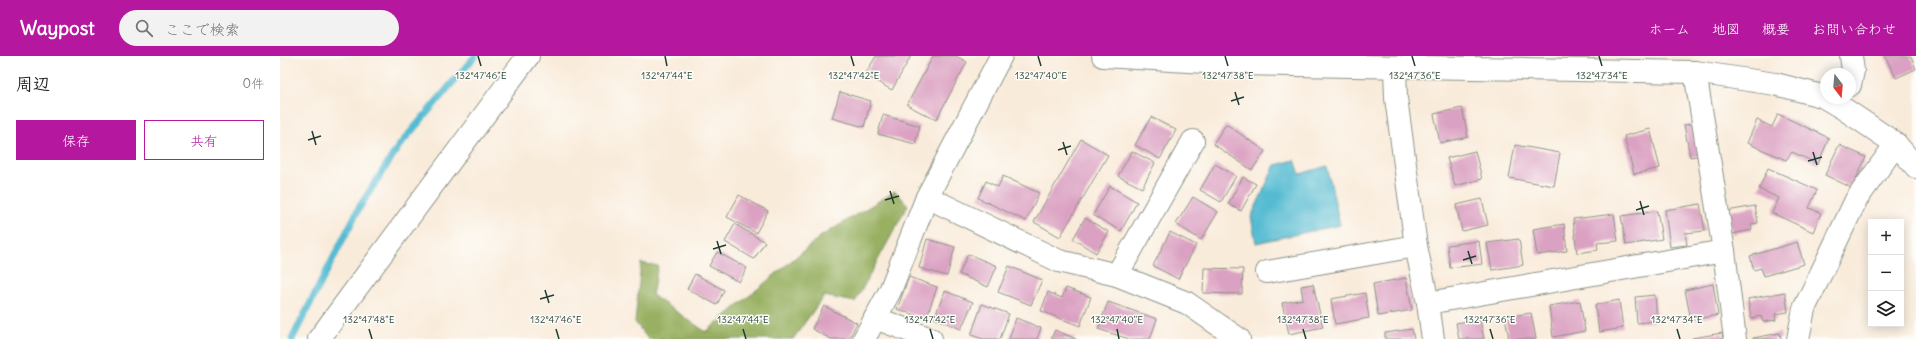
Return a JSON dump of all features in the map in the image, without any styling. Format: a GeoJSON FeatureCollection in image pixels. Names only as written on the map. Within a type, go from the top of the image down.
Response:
{"type":"FeatureCollection","features":[{"type":"Feature","properties":{"kind":"street"},"geometry":{"type":"LineString","coordinates":[[319,339],[528,56]]}},
{"type":"Feature","properties":{"kind":"street"},"geometry":{"type":"LineString","coordinates":[[864,339],[890,291],[927,197],[1001,56]]}},
{"type":"Feature","properties":{"kind":"street"},"geometry":{"type":"LineString","coordinates":[[1103,56],[1239,64],[1394,68],[1694,72],[1774,84],[1820,96]]}},
{"type":"Feature","properties":{"kind":"street"},"geometry":{"type":"LineString","coordinates":[[1851,56],[1853,68]]}},
{"type":"Feature","properties":{"kind":"street"},"geometry":{"type":"LineString","coordinates":[[1394,68],[1396,98],[1416,246],[1434,339]]}},
{"type":"Feature","properties":{"kind":"street"},"geometry":{"type":"LineString","coordinates":[[1694,72],[1724,251],[1736,339]]}},
{"type":"Feature","properties":{"kind":"street"},"geometry":{"type":"LineString","coordinates":[[1847,104],[1896,144],[1916,167]]}},
{"type":"Feature","properties":{"kind":"street"},"geometry":{"type":"LineString","coordinates":[[1117,275],[1193,141]]}},
{"type":"Feature","properties":{"kind":"street"},"geometry":{"type":"LineString","coordinates":[[1798,339],[1804,309],[1856,200],[1896,144]]}},
{"type":"Feature","properties":{"kind":"street"},"geometry":{"type":"LineString","coordinates":[[927,197],[1059,261],[1117,275],[1187,303],[1239,339]]}},
{"type":"Feature","properties":{"kind":"street"},"geometry":{"type":"LineString","coordinates":[[1268,272],[1416,246]]}},
{"type":"Feature","properties":{"kind":"street"},"geometry":{"type":"LineString","coordinates":[[1428,303],[1724,251]]}},
{"type":"Feature","properties":{"kind":"street"},"geometry":{"type":"LineString","coordinates":[[875,318],[931,339]]}},
{"type":"Feature","properties":{"kind":"green space"},"geometry":{"type":"Polygon","coordinates":[[[895,191],[908,205],[855,302],[824,296],[793,339],[648,339],[635,322],[641,263],[658,266],[652,295],[706,332],[820,237],[895,191]]]}},
{"type":"Feature","properties":{"kind":"water"},"geometry":{"type":"Polygon","coordinates":[[[1295,160],[1300,174],[1327,166],[1340,225],[1256,243],[1251,217],[1275,165],[1295,160]]]}},
{"type":"Feature","properties":{"kind":"building"},"geometry":{"type":"Polygon","coordinates":[[[876,56],[911,56],[892,90],[865,75],[876,56]]]}},
{"type":"Feature","properties":{"kind":"building"},"geometry":{"type":"Polygon","coordinates":[[[933,56],[956,56],[967,62],[936,120],[907,105],[933,56]]]}},
{"type":"Feature","properties":{"kind":"building"},"geometry":{"type":"Polygon","coordinates":[[[1885,56],[1911,56],[1916,69],[1896,78],[1885,56]]]}},
{"type":"Feature","properties":{"kind":"building"},"geometry":{"type":"Polygon","coordinates":[[[840,92],[871,101],[864,127],[832,118],[840,92]]]}},
{"type":"Feature","properties":{"kind":"building"},"geometry":{"type":"Polygon","coordinates":[[[1462,108],[1468,137],[1440,143],[1434,114],[1462,108]]]}},
{"type":"Feature","properties":{"kind":"building"},"geometry":{"type":"Polygon","coordinates":[[[1778,114],[1829,138],[1818,164],[1792,152],[1786,160],[1747,143],[1757,120],[1772,127],[1778,114]]]}},
{"type":"Feature","properties":{"kind":"building"},"geometry":{"type":"Polygon","coordinates":[[[883,115],[920,126],[915,144],[878,134],[883,115]]]}},
{"type":"Feature","properties":{"kind":"building"},"geometry":{"type":"Polygon","coordinates":[[[1151,117],[1176,130],[1160,159],[1135,145],[1151,117]]]}},
{"type":"Feature","properties":{"kind":"building"},"geometry":{"type":"Polygon","coordinates":[[[1698,123],[1704,155],[1690,157],[1684,125],[1698,123]]]}},
{"type":"Feature","properties":{"kind":"building"},"geometry":{"type":"Polygon","coordinates":[[[1226,124],[1265,151],[1252,170],[1213,144],[1226,124]]]}},
{"type":"Feature","properties":{"kind":"building"},"geometry":{"type":"Polygon","coordinates":[[[1650,129],[1660,168],[1634,174],[1624,136],[1650,129]]]}},
{"type":"Feature","properties":{"kind":"building"},"geometry":{"type":"Polygon","coordinates":[[[1081,139],[1108,155],[1060,237],[1034,222],[1081,139]]]}},
{"type":"Feature","properties":{"kind":"building"},"geometry":{"type":"Polygon","coordinates":[[[1515,145],[1560,153],[1554,186],[1509,178],[1515,145]]]}},
{"type":"Feature","properties":{"kind":"building"},"geometry":{"type":"Polygon","coordinates":[[[1839,145],[1866,157],[1852,188],[1825,175],[1839,145]]]}},
{"type":"Feature","properties":{"kind":"building"},"geometry":{"type":"Polygon","coordinates":[[[1132,151],[1155,163],[1142,188],[1118,176],[1132,151]]]}},
{"type":"Feature","properties":{"kind":"building"},"geometry":{"type":"Polygon","coordinates":[[[1475,151],[1482,179],[1455,186],[1447,158],[1475,151]]]}},
{"type":"Feature","properties":{"kind":"building"},"geometry":{"type":"Polygon","coordinates":[[[1215,164],[1236,176],[1221,202],[1200,190],[1215,164]]]}},
{"type":"Feature","properties":{"kind":"building"},"geometry":{"type":"Polygon","coordinates":[[[1768,168],[1817,190],[1809,208],[1821,213],[1813,232],[1772,213],[1779,198],[1759,189],[1768,168]]]}},
{"type":"Feature","properties":{"kind":"building"},"geometry":{"type":"Polygon","coordinates":[[[1003,176],[1039,193],[1026,221],[978,198],[986,181],[998,187],[1003,176]]]}},
{"type":"Feature","properties":{"kind":"building"},"geometry":{"type":"Polygon","coordinates":[[[1243,177],[1256,184],[1241,211],[1228,204],[1243,177]]]}},
{"type":"Feature","properties":{"kind":"building"},"geometry":{"type":"Polygon","coordinates":[[[1110,186],[1137,202],[1121,231],[1093,215],[1110,186]]]}},
{"type":"Feature","properties":{"kind":"building"},"geometry":{"type":"Polygon","coordinates":[[[739,195],[768,211],[756,233],[727,217],[739,195]]]}},
{"type":"Feature","properties":{"kind":"building"},"geometry":{"type":"Polygon","coordinates":[[[1193,197],[1218,212],[1201,240],[1176,224],[1193,197]]]}},
{"type":"Feature","properties":{"kind":"building"},"geometry":{"type":"Polygon","coordinates":[[[1482,199],[1488,225],[1462,231],[1456,205],[1482,199]]]}},
{"type":"Feature","properties":{"kind":"building"},"geometry":{"type":"Polygon","coordinates":[[[1700,204],[1705,231],[1685,233],[1687,245],[1670,247],[1665,210],[1700,204]]]}},
{"type":"Feature","properties":{"kind":"building"},"geometry":{"type":"Polygon","coordinates":[[[1755,206],[1758,223],[1751,224],[1752,230],[1732,234],[1727,211],[1755,206]]]}},
{"type":"Feature","properties":{"kind":"building"},"geometry":{"type":"Polygon","coordinates":[[[1657,211],[1662,239],[1626,245],[1621,216],[1657,211]]]}},
{"type":"Feature","properties":{"kind":"building"},"geometry":{"type":"Polygon","coordinates":[[[1614,214],[1618,241],[1597,243],[1598,250],[1577,253],[1573,219],[1614,214]]]}},
{"type":"Feature","properties":{"kind":"building"},"geometry":{"type":"Polygon","coordinates":[[[1085,218],[1109,232],[1096,253],[1073,239],[1085,218]]]}},
{"type":"Feature","properties":{"kind":"building"},"geometry":{"type":"Polygon","coordinates":[[[735,224],[765,242],[754,259],[725,242],[735,224]]]}},
{"type":"Feature","properties":{"kind":"building"},"geometry":{"type":"Polygon","coordinates":[[[1564,224],[1567,251],[1537,255],[1533,229],[1564,224]]]}},
{"type":"Feature","properties":{"kind":"building"},"geometry":{"type":"Polygon","coordinates":[[[1170,232],[1196,245],[1178,279],[1153,266],[1170,232]]]}},
{"type":"Feature","properties":{"kind":"building"},"geometry":{"type":"Polygon","coordinates":[[[927,239],[955,247],[947,276],[919,268],[927,239]]]}},
{"type":"Feature","properties":{"kind":"building"},"geometry":{"type":"Polygon","coordinates":[[[1519,239],[1523,265],[1492,270],[1487,243],[1519,239]]]}},
{"type":"Feature","properties":{"kind":"building"},"geometry":{"type":"Polygon","coordinates":[[[1479,241],[1482,264],[1450,268],[1447,245],[1479,241]]]}},
{"type":"Feature","properties":{"kind":"building"},"geometry":{"type":"Polygon","coordinates":[[[1797,242],[1804,264],[1764,276],[1761,268],[1754,270],[1750,256],[1797,242]]]}},
{"type":"Feature","properties":{"kind":"building"},"geometry":{"type":"Polygon","coordinates":[[[717,252],[747,268],[739,282],[709,266],[717,252]]]}},
{"type":"Feature","properties":{"kind":"building"},"geometry":{"type":"Polygon","coordinates":[[[968,254],[997,266],[988,287],[959,274],[968,254]]]}},
{"type":"Feature","properties":{"kind":"building"},"geometry":{"type":"Polygon","coordinates":[[[1009,266],[1042,280],[1031,305],[998,292],[1009,266]]]}},
{"type":"Feature","properties":{"kind":"building"},"geometry":{"type":"Polygon","coordinates":[[[1204,268],[1243,269],[1242,294],[1203,293],[1204,268]]]}},
{"type":"Feature","properties":{"kind":"building"},"geometry":{"type":"Polygon","coordinates":[[[695,274],[724,290],[717,305],[687,289],[695,274]]]}},
{"type":"Feature","properties":{"kind":"building"},"geometry":{"type":"Polygon","coordinates":[[[909,277],[937,287],[926,319],[897,309],[909,277]]]}},
{"type":"Feature","properties":{"kind":"building"},"geometry":{"type":"Polygon","coordinates":[[[1406,278],[1412,310],[1378,316],[1373,284],[1406,278]]]}},
{"type":"Feature","properties":{"kind":"building"},"geometry":{"type":"Polygon","coordinates":[[[1313,284],[1323,327],[1289,334],[1282,303],[1303,299],[1301,286],[1313,284]]]}},
{"type":"Feature","properties":{"kind":"building"},"geometry":{"type":"Polygon","coordinates":[[[1713,284],[1718,315],[1691,320],[1685,290],[1713,284]]]}},
{"type":"Feature","properties":{"kind":"building"},"geometry":{"type":"Polygon","coordinates":[[[1066,288],[1091,297],[1080,326],[1041,311],[1048,292],[1062,298],[1066,288]]]}},
{"type":"Feature","properties":{"kind":"building"},"geometry":{"type":"Polygon","coordinates":[[[945,291],[973,302],[961,329],[934,318],[945,291]]]}},
{"type":"Feature","properties":{"kind":"building"},"geometry":{"type":"Polygon","coordinates":[[[1785,292],[1788,312],[1775,314],[1776,320],[1763,322],[1761,316],[1751,318],[1748,299],[1785,292]]]}},
{"type":"Feature","properties":{"kind":"building"},"geometry":{"type":"Polygon","coordinates":[[[1365,293],[1369,318],[1335,324],[1331,299],[1365,293]]]}},
{"type":"Feature","properties":{"kind":"building"},"geometry":{"type":"Polygon","coordinates":[[[1655,295],[1657,321],[1637,323],[1635,297],[1655,295]]]}},
{"type":"Feature","properties":{"kind":"building"},"geometry":{"type":"Polygon","coordinates":[[[1619,300],[1623,328],[1599,332],[1595,305],[1619,300]]]}},
{"type":"Feature","properties":{"kind":"building"},"geometry":{"type":"Polygon","coordinates":[[[1580,301],[1585,331],[1553,337],[1549,306],[1580,301]]]}},
{"type":"Feature","properties":{"kind":"building"},"geometry":{"type":"Polygon","coordinates":[[[1108,302],[1157,319],[1150,339],[1129,339],[1098,329],[1108,302]]]}},
{"type":"Feature","properties":{"kind":"building"},"geometry":{"type":"Polygon","coordinates":[[[982,304],[1009,314],[1000,339],[983,339],[971,335],[982,304]]]}},
{"type":"Feature","properties":{"kind":"building"},"geometry":{"type":"Polygon","coordinates":[[[824,306],[857,323],[849,339],[831,339],[812,329],[824,306]]]}},
{"type":"Feature","properties":{"kind":"building"},"geometry":{"type":"Polygon","coordinates":[[[1531,313],[1536,339],[1509,339],[1505,317],[1531,313]]]}},
{"type":"Feature","properties":{"kind":"building"},"geometry":{"type":"Polygon","coordinates":[[[1016,318],[1041,328],[1037,339],[1009,339],[1016,318]]]}},
{"type":"Feature","properties":{"kind":"building"},"geometry":{"type":"Polygon","coordinates":[[[1480,319],[1484,339],[1459,339],[1456,323],[1480,319]]]}},
{"type":"Feature","properties":{"kind":"building"},"geometry":{"type":"Polygon","coordinates":[[[1412,329],[1414,339],[1385,339],[1385,333],[1412,329]]]}},
{"type":"Feature","properties":{"kind":"building"},"geometry":{"type":"Polygon","coordinates":[[[1055,330],[1076,339],[1051,339],[1055,330]]]}},
{"type":"Feature","properties":{"kind":"building"},"geometry":{"type":"Polygon","coordinates":[[[1722,333],[1723,339],[1692,339],[1692,338],[1722,333]]]}},
{"type":"Feature","properties":{"kind":"building"},"geometry":{"type":"Polygon","coordinates":[[[1780,333],[1781,339],[1753,339],[1753,338],[1780,333]]]}},
{"type":"Feature","properties":{"kind":"waterway"},"geometry":{"type":"LineString","coordinates":[[292,339],[359,208],[398,147],[475,56]]}}]}
